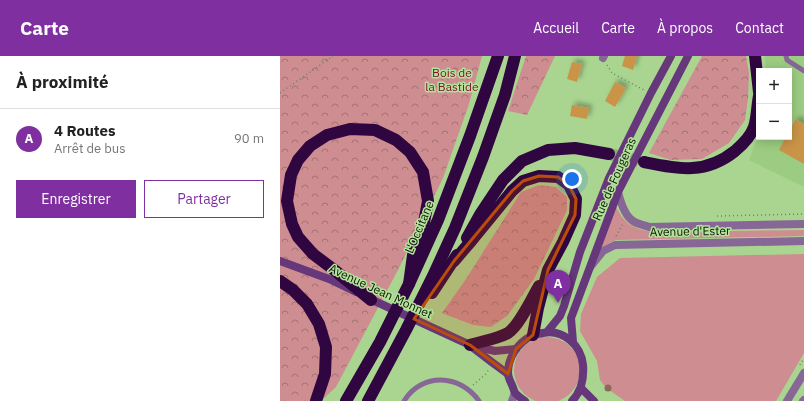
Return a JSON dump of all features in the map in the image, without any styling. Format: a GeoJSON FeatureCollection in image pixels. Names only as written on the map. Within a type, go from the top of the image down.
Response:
{"type":"FeatureCollection","features":[{"type":"Feature","properties":{"kind":"highway","name":"L'Occitane"},"geometry":{"type":"LineString","coordinates":[[346,401],[380,342],[409,284],[438,220],[498,56]]}},
{"type":"Feature","properties":{"kind":"highway"},"geometry":{"type":"LineString","coordinates":[[368,401],[406,330],[455,228],[505,94],[515,56]]}},
{"type":"Feature","properties":{"kind":"highway"},"geometry":{"type":"LineString","coordinates":[[754,56],[756,70]]}},
{"type":"Feature","properties":{"kind":"highway"},"geometry":{"type":"LineString","coordinates":[[644,162],[670,168],[690,169],[706,167],[720,162],[743,145],[754,127],[758,104]]}},
{"type":"Feature","properties":{"kind":"highway"},"geometry":{"type":"LineString","coordinates":[[371,300],[313,254],[298,237],[292,224],[287,201],[291,175],[298,160],[310,146],[327,135],[350,128],[375,130],[396,140],[410,152],[423,172],[428,201],[423,228],[413,255],[409,284]]}},
{"type":"Feature","properties":{"kind":"highway"},"geometry":{"type":"LineString","coordinates":[[406,330],[454,261],[481,213],[503,180],[522,161],[548,150],[575,148],[609,154]]}},
{"type":"Feature","properties":{"kind":"highway"},"geometry":{"type":"LineString","coordinates":[[454,261],[512,191],[523,181],[540,176],[558,177],[568,185],[576,199],[575,215],[563,242],[519,321],[509,332],[470,345]]}},
{"type":"Feature","properties":{"kind":"highway"},"geometry":{"type":"LineString","coordinates":[[532,335],[548,270]]}},
{"type":"Feature","properties":{"kind":"highway"},"geometry":{"type":"LineString","coordinates":[[280,281],[293,290],[307,304],[319,324],[326,347],[325,374],[316,401]]}},
{"type":"Feature","properties":{"kind":"main road","name":"Rue de Fougeras"},"geometry":{"type":"LineString","coordinates":[[547,332],[560,316],[580,252],[609,178],[671,56]]}},
{"type":"Feature","properties":{"kind":"main road","name":"Rue de Fougeras"},"geometry":{"type":"LineString","coordinates":[[573,342],[571,318],[618,192],[688,56]]}},
{"type":"Feature","properties":{"kind":"main road","name":"Avenue Jean Monnet"},"geometry":{"type":"LineString","coordinates":[[280,261],[329,279],[371,300],[470,345],[495,351],[516,348]]}},
{"type":"Feature","properties":{"kind":"main road"},"geometry":{"type":"LineString","coordinates":[[524,401],[515,393],[508,374],[511,359],[516,348],[522,342],[532,335],[547,332],[560,334],[573,342],[583,359],[584,376],[581,388],[572,401]]}},
{"type":"Feature","properties":{"kind":"main road","name":"Avenue Jean Monnet"},"geometry":{"type":"LineString","coordinates":[[470,345],[508,374]]}},
{"type":"Feature","properties":{"kind":"main road"},"geometry":{"type":"LineString","coordinates":[[581,388],[593,400]]}},
{"type":"Feature","properties":{"kind":"street","name":"Avenue d'Ester"},"geometry":{"type":"LineString","coordinates":[[618,192],[620,200],[628,216],[633,221],[648,227],[804,224]]}},
{"type":"Feature","properties":{"kind":"street","name":"Avenue d'Ester"},"geometry":{"type":"LineString","coordinates":[[588,270],[603,251],[615,244],[804,241]]}},
{"type":"Feature","properties":{"kind":"street"},"geometry":{"type":"LineString","coordinates":[[787,401],[804,373]]}},
{"type":"Feature","properties":{"kind":"street"},"geometry":{"type":"LineString","coordinates":[[512,401],[515,393]]}},
{"type":"Feature","properties":{"kind":"lane"},"geometry":{"type":"LineString","coordinates":[[786,56],[787,60],[804,70]]}},
{"type":"Feature","properties":{"kind":"lane"},"geometry":{"type":"LineString","coordinates":[[404,401],[415,388],[423,383],[433,380],[450,380],[459,383],[473,393],[479,401]]}},
{"type":"Feature","properties":{"kind":"path"},"geometry":{"type":"LineString","coordinates":[[280,94],[333,56]]}},
{"type":"Feature","properties":{"kind":"path"},"geometry":{"type":"LineString","coordinates":[[603,57],[612,73],[651,93]]}},
{"type":"Feature","properties":{"kind":"path"},"geometry":{"type":"LineString","coordinates":[[472,386],[486,374],[490,368]]}},
{"type":"Feature","properties":{"kind":"highlighted area"},"geometry":{"type":"Polygon","coordinates":[[[539,176],[558,177],[569,185],[576,199],[575,215],[548,270],[533,335],[516,349],[508,374],[470,345],[414,319],[454,261],[512,191],[523,181],[539,176]]]}},
{"type":"Feature","properties":{"kind":"shaded area"},"geometry":{"type":"Polygon","coordinates":[[[765,56],[804,56],[804,187],[749,160],[756,140],[792,140],[792,68],[766,68],[765,56]]]}},
{"type":"Feature","properties":{"kind":"green space","name":"Bois de la Bastide"},"geometry":{"type":"Polygon","coordinates":[[[280,56],[482,56],[469,104],[443,178],[399,268],[336,387],[321,401],[280,401],[280,56]]]}},
{"type":"Feature","properties":{"kind":"green space"},"geometry":{"type":"Polygon","coordinates":[[[526,56],[555,56],[527,115],[508,111],[526,56]]]}},
{"type":"Feature","properties":{"kind":"green space"},"geometry":{"type":"Polygon","coordinates":[[[702,56],[746,56],[749,73],[745,120],[729,143],[702,159],[671,160],[649,153],[702,56]]]}},
{"type":"Feature","properties":{"kind":"green space"},"geometry":{"type":"Polygon","coordinates":[[[539,185],[556,187],[567,197],[567,210],[534,279],[507,316],[491,327],[473,325],[442,313],[466,279],[521,192],[539,185]]]}},
{"type":"Feature","properties":{"kind":"green space"},"geometry":{"type":"Polygon","coordinates":[[[616,207],[623,218],[630,225],[652,232],[804,230],[804,236],[616,240],[601,248],[616,207]]]}},
{"type":"Feature","properties":{"kind":"green space"},"geometry":{"type":"Polygon","coordinates":[[[804,254],[804,353],[776,401],[625,401],[606,388],[600,380],[597,361],[580,331],[581,314],[597,277],[620,258],[804,254]]]}},
{"type":"Feature","properties":{"kind":"green space"},"geometry":{"type":"Polygon","coordinates":[[[547,337],[559,340],[570,347],[577,358],[580,370],[577,382],[570,393],[559,400],[547,403],[535,400],[524,393],[517,382],[514,370],[517,358],[524,347],[535,340],[547,337]]]}},
{"type":"Feature","properties":{"kind":"building"},"geometry":{"type":"Polygon","coordinates":[[[625,56],[637,56],[633,70],[622,66],[625,56]]]}},
{"type":"Feature","properties":{"kind":"building"},"geometry":{"type":"Polygon","coordinates":[[[572,62],[582,64],[577,82],[567,79],[572,62]]]}},
{"type":"Feature","properties":{"kind":"building"},"geometry":{"type":"Polygon","coordinates":[[[615,82],[626,88],[615,107],[605,101],[615,82]]]}},
{"type":"Feature","properties":{"kind":"building"},"geometry":{"type":"Polygon","coordinates":[[[572,105],[589,108],[587,119],[570,116],[572,105]]]}},
{"type":"Feature","properties":{"kind":"building"},"geometry":{"type":"Polygon","coordinates":[[[796,119],[804,124],[804,164],[779,150],[784,140],[792,140],[792,126],[796,119]]]}},
{"type":"Feature","properties":{"kind":"tunnel"},"geometry":{"type":"LineString","coordinates":[[609,154],[644,162]]}},
{"type":"Feature","properties":{"kind":"place","name":"4 Routes"},"geometry":{"type":"Point","coordinates":[558,303]}}]}
